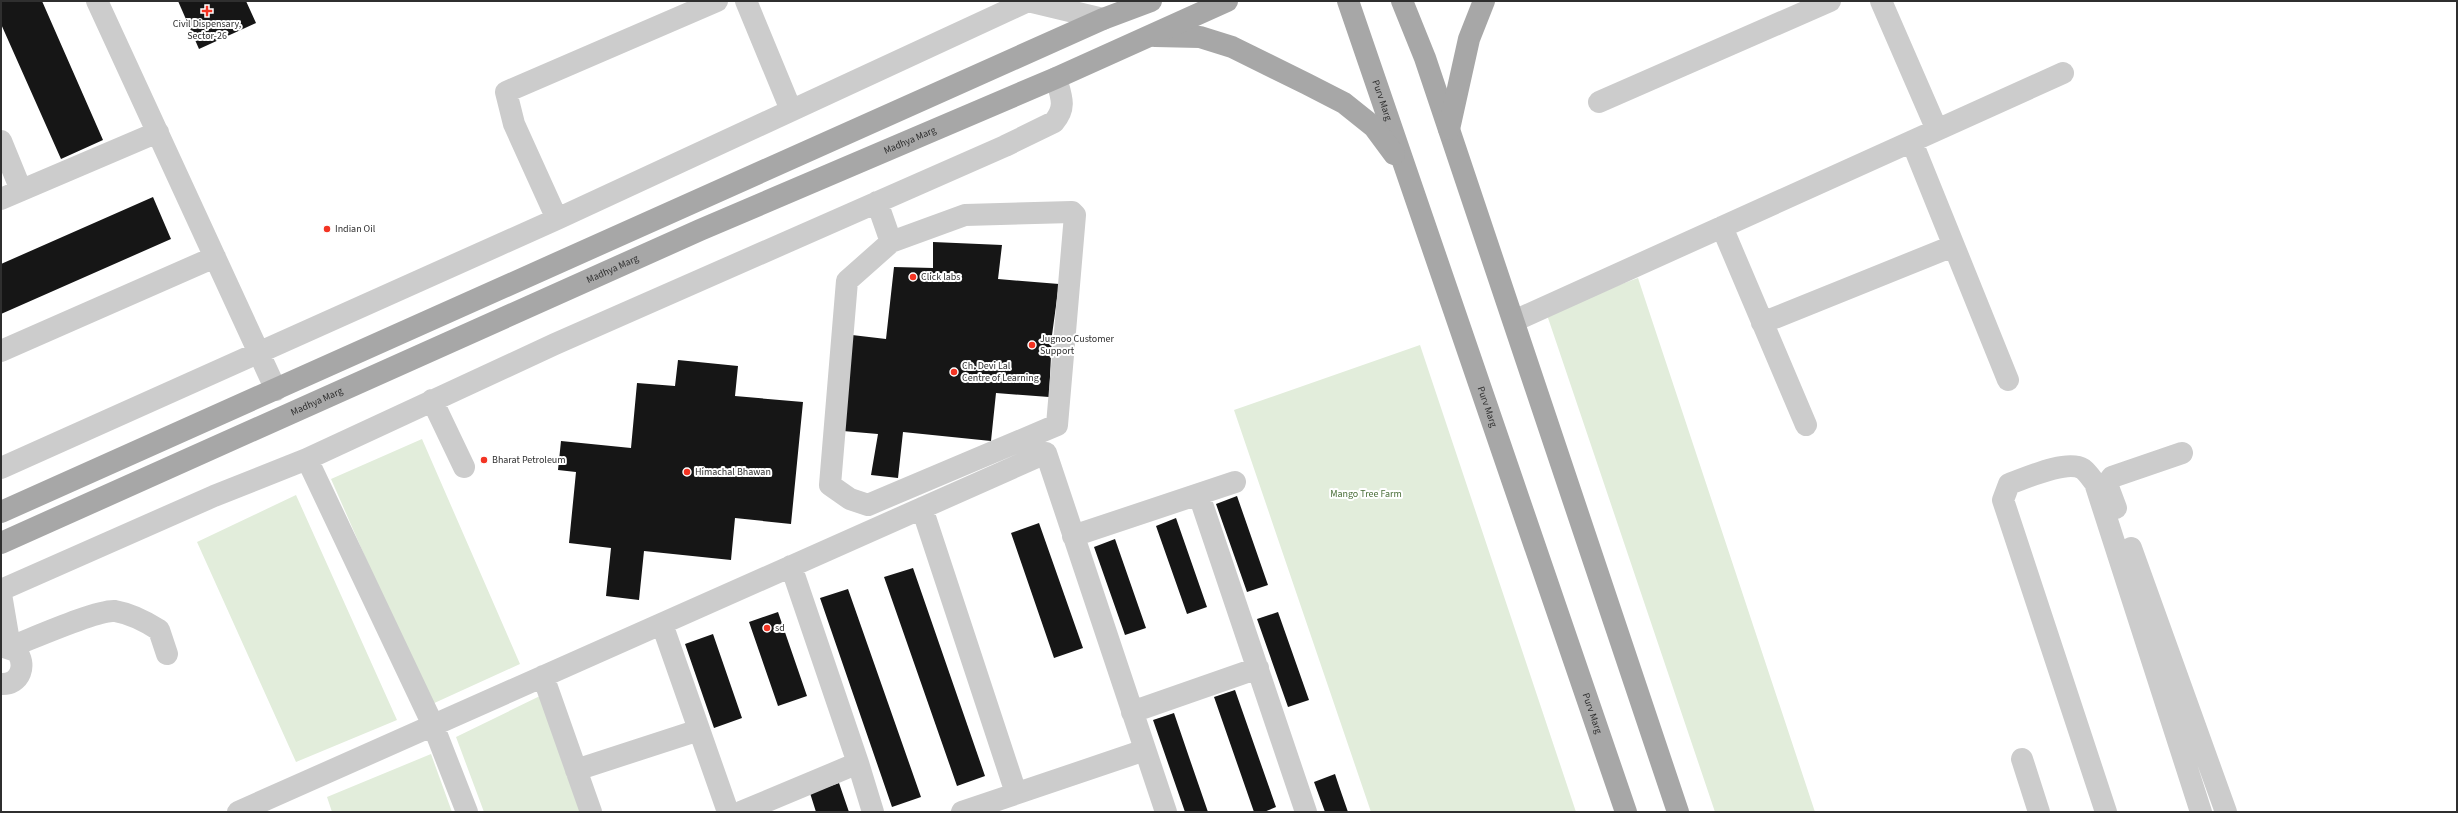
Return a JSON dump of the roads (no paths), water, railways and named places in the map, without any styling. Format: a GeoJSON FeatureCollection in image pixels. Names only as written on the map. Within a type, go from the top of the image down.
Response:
{"type":"FeatureCollection","features":[{"type":"Feature","properties":{"kind":"main road"},"geometry":{"type":"LineString","coordinates":[[1,512],[1103,19],[1151,1]]}},
{"type":"Feature","properties":{"kind":"main road","name":"Madhya Marg"},"geometry":{"type":"LineString","coordinates":[[1,542],[700,230],[1056,78],[1148,35],[1227,1]]}},
{"type":"Feature","properties":{"kind":"main road","name":"Purv Marg"},"geometry":{"type":"LineString","coordinates":[[1348,1],[1626,812]]}},
{"type":"Feature","properties":{"kind":"main road"},"geometry":{"type":"LineString","coordinates":[[1402,1],[1425,58],[1678,812]]}},
{"type":"Feature","properties":{"kind":"main road"},"geometry":{"type":"LineString","coordinates":[[1449,129],[1469,39],[1484,1]]}},
{"type":"Feature","properties":{"kind":"main road"},"geometry":{"type":"LineString","coordinates":[[1148,35],[1200,37],[1232,47],[1344,103],[1374,127],[1407,171]]}},
{"type":"Feature","properties":{"kind":"street"},"geometry":{"type":"LineString","coordinates":[[97,1],[276,390]]}},
{"type":"Feature","properties":{"kind":"street"},"geometry":{"type":"LineString","coordinates":[[557,219],[514,124],[506,92],[717,1]]}},
{"type":"Feature","properties":{"kind":"street"},"geometry":{"type":"LineString","coordinates":[[746,1],[791,110]]}},
{"type":"Feature","properties":{"kind":"street"},"geometry":{"type":"LineString","coordinates":[[1,468],[557,219],[1028,1],[1103,19]]}},
{"type":"Feature","properties":{"kind":"street"},"geometry":{"type":"LineString","coordinates":[[1598,102],[1830,1]]}},
{"type":"Feature","properties":{"kind":"street"},"geometry":{"type":"LineString","coordinates":[[1881,1],[1937,130]]}},
{"type":"Feature","properties":{"kind":"street"},"geometry":{"type":"LineString","coordinates":[[1514,322],[2063,73]]}},
{"type":"Feature","properties":{"kind":"street"},"geometry":{"type":"LineString","coordinates":[[1,590],[214,496],[307,459],[432,400],[1054,122],[1063,109],[1064,104],[1056,78]]}},
{"type":"Feature","properties":{"kind":"street"},"geometry":{"type":"LineString","coordinates":[[1,199],[158,132]]}},
{"type":"Feature","properties":{"kind":"street"},"geometry":{"type":"LineString","coordinates":[[1,142],[21,190]]}},
{"type":"Feature","properties":{"kind":"street"},"geometry":{"type":"LineString","coordinates":[[1912,142],[2008,380]]}},
{"type":"Feature","properties":{"kind":"street"},"geometry":{"type":"LineString","coordinates":[[876,202],[891,242]]}},
{"type":"Feature","properties":{"kind":"street"},"geometry":{"type":"LineString","coordinates":[[1072,212],[1075,215],[1057,425],[868,505],[850,499],[830,486],[847,281],[891,242],[965,215],[1072,212]]}},
{"type":"Feature","properties":{"kind":"street"},"geometry":{"type":"LineString","coordinates":[[1722,228],[1806,425]]}},
{"type":"Feature","properties":{"kind":"street"},"geometry":{"type":"LineString","coordinates":[[1762,323],[1953,246]]}},
{"type":"Feature","properties":{"kind":"street"},"geometry":{"type":"LineString","coordinates":[[1,351],[215,257]]}},
{"type":"Feature","properties":{"kind":"street"},"geometry":{"type":"LineString","coordinates":[[432,400],[464,467]]}},
{"type":"Feature","properties":{"kind":"street"},"geometry":{"type":"LineString","coordinates":[[2182,452],[2118,474],[2112,477],[2107,484],[2226,812]]}},
{"type":"Feature","properties":{"kind":"street"},"geometry":{"type":"LineString","coordinates":[[238,812],[1046,454],[1166,812]]}},
{"type":"Feature","properties":{"kind":"street"},"geometry":{"type":"LineString","coordinates":[[307,459],[433,725],[467,812]]}},
{"type":"Feature","properties":{"kind":"street"},"geometry":{"type":"LineString","coordinates":[[2106,812],[2003,500],[2009,484],[2056,468],[2072,466],[2082,469],[2095,484],[2200,812]]}},
{"type":"Feature","properties":{"kind":"street"},"geometry":{"type":"LineString","coordinates":[[1073,536],[1235,482]]}},
{"type":"Feature","properties":{"kind":"street"},"geometry":{"type":"LineString","coordinates":[[1199,495],[1306,812]]}},
{"type":"Feature","properties":{"kind":"street"},"geometry":{"type":"LineString","coordinates":[[922,508],[1016,793]]}},
{"type":"Feature","properties":{"kind":"street"},"geometry":{"type":"LineString","coordinates":[[791,566],[858,763],[873,812]]}},
{"type":"Feature","properties":{"kind":"street"},"geometry":{"type":"LineString","coordinates":[[1,594],[6,647]]}},
{"type":"Feature","properties":{"kind":"street"},"geometry":{"type":"LineString","coordinates":[[6,647],[67,624],[113,611],[137,617],[159,630],[167,654]]}},
{"type":"Feature","properties":{"kind":"street"},"geometry":{"type":"LineString","coordinates":[[662,624],[728,812]]}},
{"type":"Feature","properties":{"kind":"street"},"geometry":{"type":"LineString","coordinates":[[1,684],[16,679],[22,668],[20,655],[6,647]]}},
{"type":"Feature","properties":{"kind":"street"},"geometry":{"type":"LineString","coordinates":[[1132,712],[1258,668]]}},
{"type":"Feature","properties":{"kind":"street"},"geometry":{"type":"LineString","coordinates":[[544,676],[591,812]]}},
{"type":"Feature","properties":{"kind":"street"},"geometry":{"type":"LineString","coordinates":[[576,770],[699,730]]}},
{"type":"Feature","properties":{"kind":"street"},"geometry":{"type":"LineString","coordinates":[[962,812],[1145,750]]}},
{"type":"Feature","properties":{"kind":"street"},"geometry":{"type":"LineString","coordinates":[[2022,759],[2039,812]]}},
{"type":"Feature","properties":{"kind":"street"},"geometry":{"type":"LineString","coordinates":[[741,812],[858,763]]}},
{"type":"Feature","properties":{"kind":"place","name":"Civil Dispensary, Sector-26"},"geometry":{"type":"Point","coordinates":[207,11]}},
{"type":"Feature","properties":{"kind":"place","name":"Indian Oil"},"geometry":{"type":"Point","coordinates":[327,229]}},
{"type":"Feature","properties":{"kind":"place","name":"Click labs"},"geometry":{"type":"Point","coordinates":[913,277]}},
{"type":"Feature","properties":{"kind":"place","name":"Jugnoo Customer Support"},"geometry":{"type":"Point","coordinates":[1032,345]}},
{"type":"Feature","properties":{"kind":"place","name":"Ch. Devi Lal Centre of Learning"},"geometry":{"type":"Point","coordinates":[954,372]}},
{"type":"Feature","properties":{"kind":"place","name":"Bharat Petroleum"},"geometry":{"type":"Point","coordinates":[484,460]}},
{"type":"Feature","properties":{"kind":"place","name":"Himachal Bhawan"},"geometry":{"type":"Point","coordinates":[687,472]}},
{"type":"Feature","properties":{"kind":"place","name":"sd"},"geometry":{"type":"Point","coordinates":[767,628]}},
{"type":"Feature","properties":{"kind":"park label","name":"Mango Tree Farm"},"geometry":{"type":"Point","coordinates":[1366,494]}}]}
